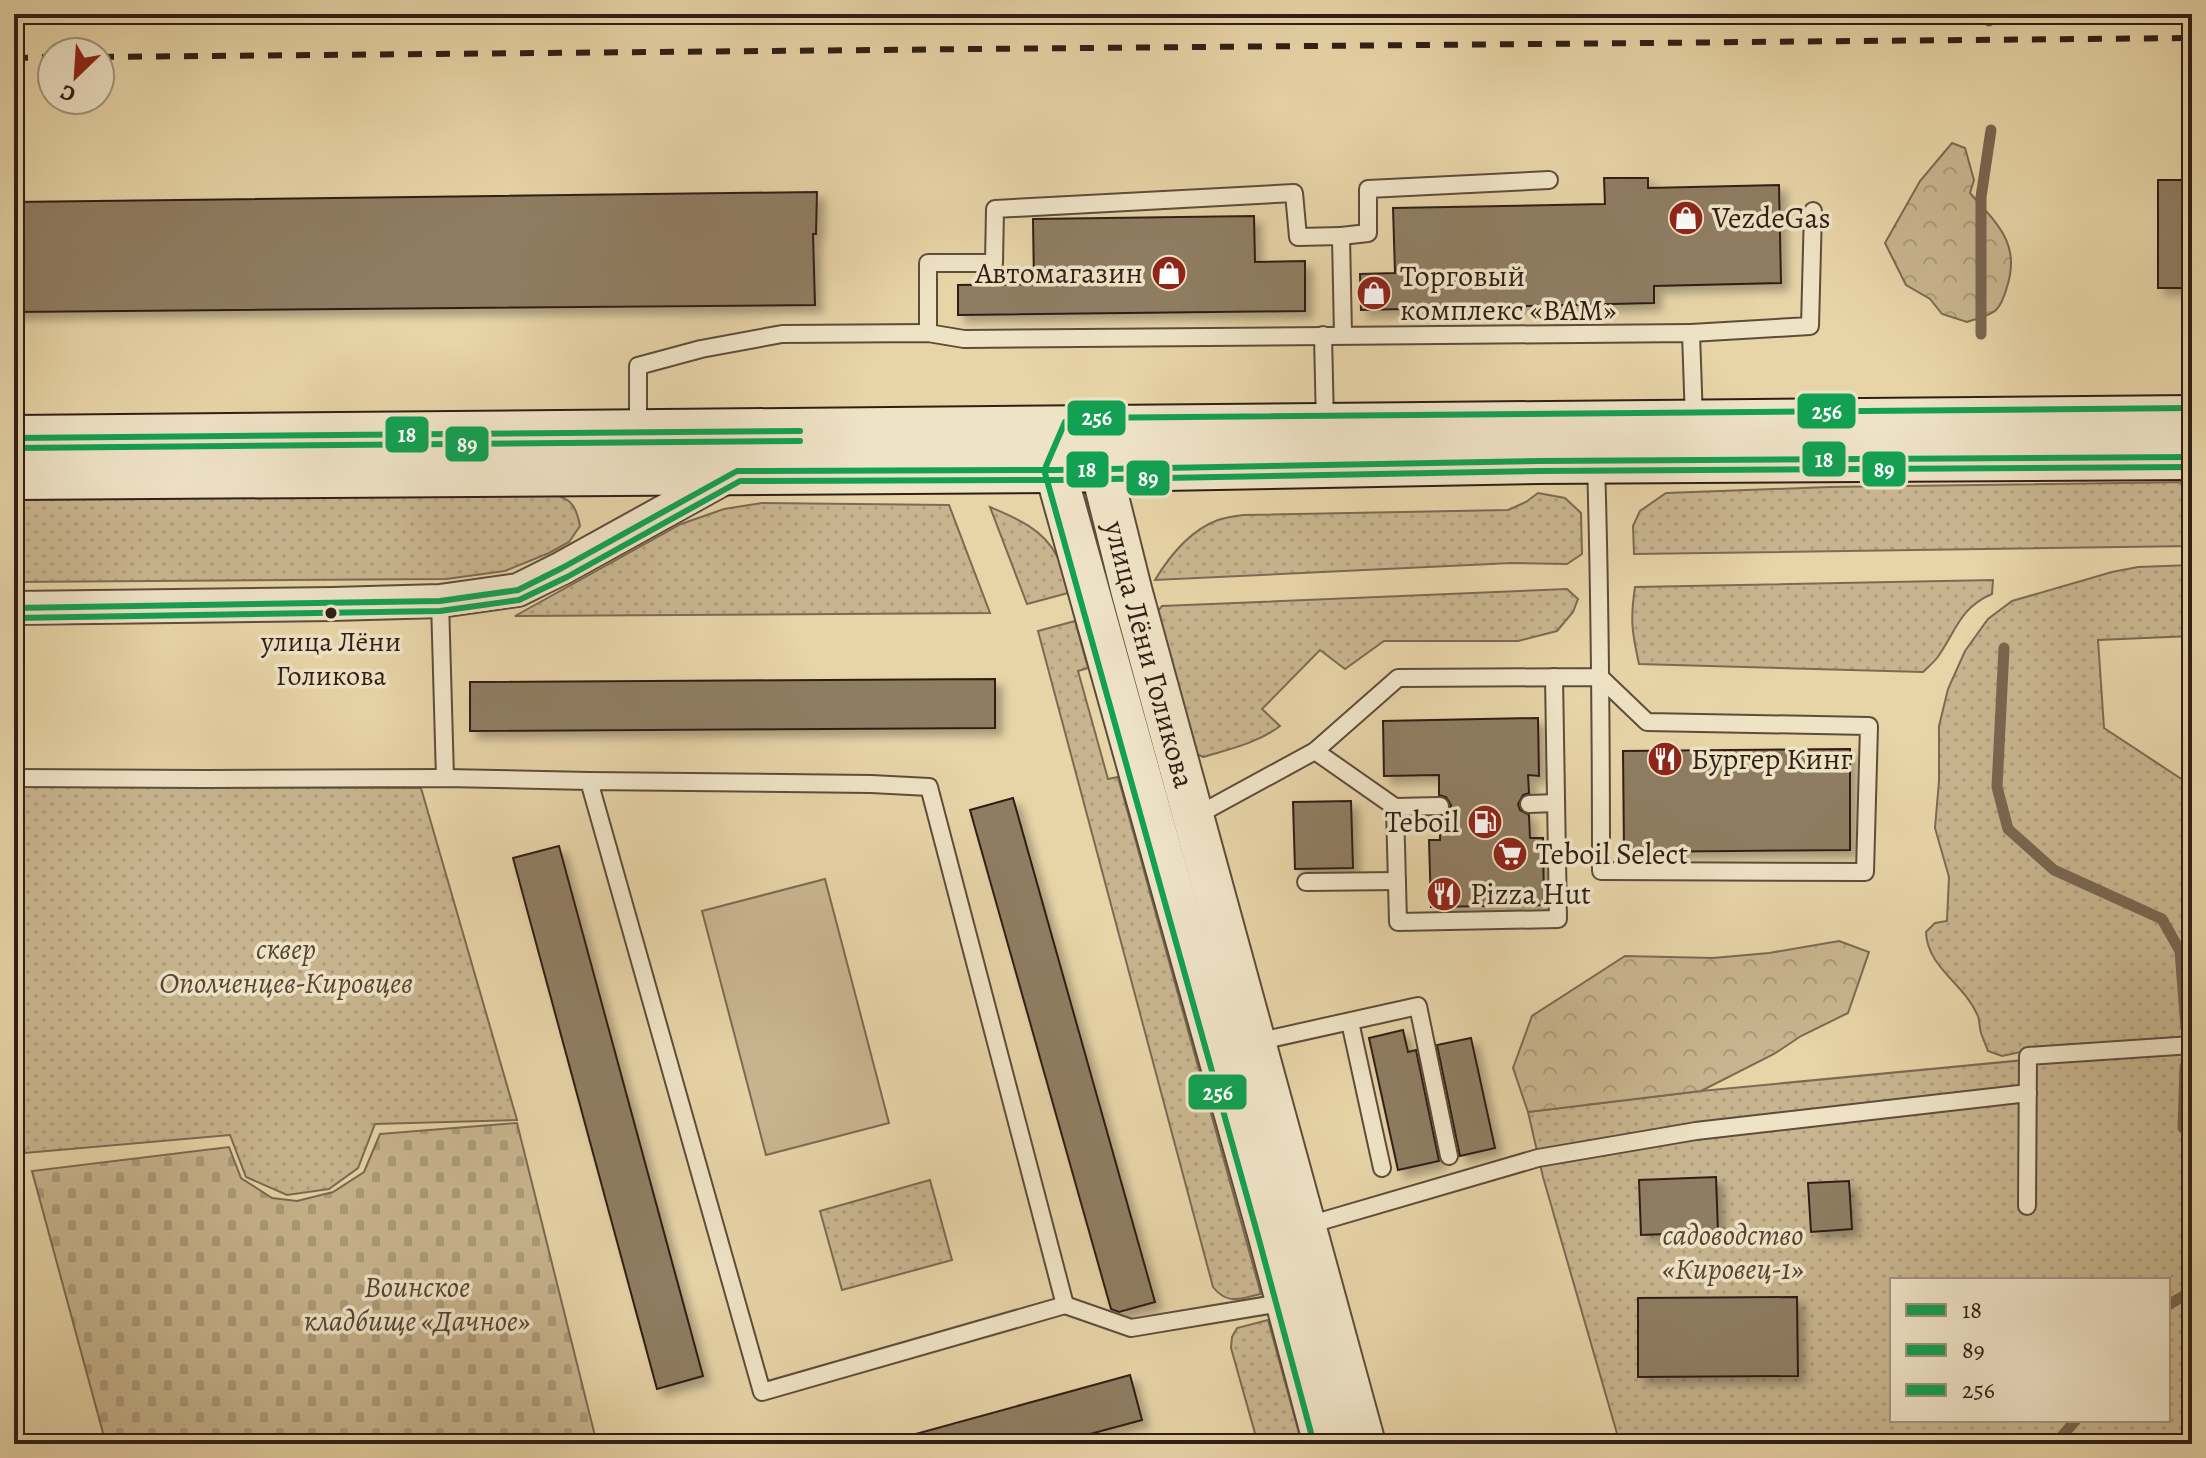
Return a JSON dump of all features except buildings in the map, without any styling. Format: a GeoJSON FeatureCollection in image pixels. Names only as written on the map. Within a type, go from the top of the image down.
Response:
{"type":"FeatureCollection","features":[{"type":"Feature","properties":{"kind":"main road"},"geometry":{"type":"LineString","coordinates":[[14,438],[2192,418]]}},
{"type":"Feature","properties":{"kind":"main road"},"geometry":{"type":"LineString","coordinates":[[14,477],[1055,470],[2192,457]]}},
{"type":"Feature","properties":{"kind":"street","name":"улица Лёни Голикова"},"geometry":{"type":"LineString","coordinates":[[1073,428],[1101,469],[1132,593],[1174,824],[1304,1297],[1324,1444]]}},
{"type":"Feature","properties":{"kind":"street"},"geometry":{"type":"LineString","coordinates":[[1055,470],[1073,428]]}},
{"type":"Feature","properties":{"kind":"street","name":"улица Лёни Голикова"},"geometry":{"type":"LineString","coordinates":[[1055,470],[1174,824],[1255,1042],[1287,1230]]}},
{"type":"Feature","properties":{"kind":"street"},"geometry":{"type":"LineString","coordinates":[[14,608],[440,601],[518,590],[737,471]]}},
{"type":"Feature","properties":{"kind":"street","name":"улица Лёни Голикова"},"geometry":{"type":"LineString","coordinates":[[1304,1297],[1365,1444]]}},
{"type":"Feature","properties":{"kind":"lane"},"geometry":{"type":"LineString","coordinates":[[928,333],[928,263],[994,263],[995,209],[1294,193],[1298,237],[1341,236],[1368,233],[1368,189],[1549,180]]}},
{"type":"Feature","properties":{"kind":"lane"},"geometry":{"type":"LineString","coordinates":[[638,433],[638,366],[701,349],[782,334],[928,333],[964,339],[1691,333],[1810,326],[1813,211]]}},
{"type":"Feature","properties":{"kind":"lane"},"geometry":{"type":"LineString","coordinates":[[1341,236],[1343,335]]}},
{"type":"Feature","properties":{"kind":"lane"},"geometry":{"type":"LineString","coordinates":[[1691,333],[1694,423]]}},
{"type":"Feature","properties":{"kind":"lane"},"geometry":{"type":"LineString","coordinates":[[1323,335],[1325,427]]}},
{"type":"Feature","properties":{"kind":"lane"},"geometry":{"type":"LineString","coordinates":[[1174,824],[1315,751],[1398,678],[1600,677],[1647,722],[1869,726],[1865,872],[1601,871],[1600,677],[1596,462]]}},
{"type":"Feature","properties":{"kind":"lane"},"geometry":{"type":"LineString","coordinates":[[440,601],[445,778]]}},
{"type":"Feature","properties":{"kind":"lane"},"geometry":{"type":"LineString","coordinates":[[1395,807],[1398,922],[1558,919],[1554,677]]}},
{"type":"Feature","properties":{"kind":"lane"},"geometry":{"type":"LineString","coordinates":[[1315,751],[1395,807],[1440,806]]}},
{"type":"Feature","properties":{"kind":"lane"},"geometry":{"type":"LineString","coordinates":[[14,778],[445,778],[929,787],[1065,1305]]}},
{"type":"Feature","properties":{"kind":"lane"},"geometry":{"type":"LineString","coordinates":[[589,781],[762,1392],[1065,1305],[1131,1328],[1304,1297]]}},
{"type":"Feature","properties":{"kind":"lane"},"geometry":{"type":"LineString","coordinates":[[1529,804],[1556,803]]}},
{"type":"Feature","properties":{"kind":"lane"},"geometry":{"type":"LineString","coordinates":[[1306,882],[1397,881]]}},
{"type":"Feature","properties":{"kind":"lane"},"geometry":{"type":"LineString","coordinates":[[1255,1042],[1418,1006],[1449,1156]]}},
{"type":"Feature","properties":{"kind":"lane"},"geometry":{"type":"LineString","coordinates":[[1350,1022],[1382,1168]]}},
{"type":"Feature","properties":{"kind":"lane"},"geometry":{"type":"LineString","coordinates":[[2027,1206],[2028,1056],[2192,1045]]}},
{"type":"Feature","properties":{"kind":"lane"},"geometry":{"type":"LineString","coordinates":[[1287,1230],[1538,1158],[1696,1131],[2028,1093]]}},
{"type":"Feature","properties":{"kind":"green space"},"geometry":{"type":"Polygon","coordinates":[[[1952,143],[1965,148],[1974,180],[1970,193],[2004,235],[2011,258],[2011,272],[1998,308],[1967,322],[1942,314],[1930,299],[1906,285],[1885,243],[1920,181],[1952,143]]]}},
{"type":"Feature","properties":{"kind":"green space"},"geometry":{"type":"Polygon","coordinates":[[[2192,482],[2192,546],[1634,554],[1633,526],[1640,511],[1666,493],[1829,487],[2192,482]]]}},
{"type":"Feature","properties":{"kind":"green space"},"geometry":{"type":"Polygon","coordinates":[[[540,492],[568,500],[580,526],[569,542],[505,571],[446,579],[14,582],[14,496],[540,492]]]}},
{"type":"Feature","properties":{"kind":"green space"},"geometry":{"type":"Polygon","coordinates":[[[1538,493],[1565,498],[1581,513],[1582,554],[1567,564],[1512,563],[1155,580],[1167,561],[1190,537],[1208,524],[1227,517],[1508,510],[1538,493]]]}},
{"type":"Feature","properties":{"kind":"green space"},"geometry":{"type":"Polygon","coordinates":[[[762,503],[949,505],[990,613],[515,616],[681,524],[724,509],[762,503]]]}},
{"type":"Feature","properties":{"kind":"green space"},"geometry":{"type":"Polygon","coordinates":[[[990,507],[1019,520],[1044,538],[1059,560],[1068,593],[1027,604],[990,507]]]}},
{"type":"Feature","properties":{"kind":"green space"},"geometry":{"type":"Polygon","coordinates":[[[2192,565],[2192,636],[2098,640],[2104,728],[2192,786],[2192,1039],[2030,1050],[2002,1056],[1988,1051],[1977,1014],[1964,993],[1939,965],[1928,944],[1926,932],[1935,923],[1947,921],[1949,877],[1935,828],[1939,726],[1948,689],[1965,651],[1988,619],[2012,601],[2112,572],[2138,567],[2192,565]]]}},
{"type":"Feature","properties":{"kind":"green space"},"geometry":{"type":"Polygon","coordinates":[[[1993,580],[1992,594],[1972,606],[1937,658],[1923,672],[1639,664],[1632,626],[1635,587],[1993,580]]]}},
{"type":"Feature","properties":{"kind":"green space"},"geometry":{"type":"Polygon","coordinates":[[[1567,589],[1578,599],[1573,612],[1557,631],[1518,641],[1384,641],[1345,669],[1320,650],[1262,709],[1280,726],[1253,741],[1203,757],[1190,751],[1155,615],[1162,606],[1567,589]]]}},
{"type":"Feature","properties":{"kind":"green space"},"geometry":{"type":"Polygon","coordinates":[[[1075,621],[1088,668],[1078,671],[1108,779],[1118,777],[1261,1294],[1229,1299],[1213,1287],[1038,631],[1075,621]]]}},
{"type":"Feature","properties":{"kind":"green space","name":"сквер Ополченцев-Кировцев"},"geometry":{"type":"Polygon","coordinates":[[[14,786],[421,788],[517,1120],[375,1124],[358,1168],[329,1189],[287,1195],[246,1177],[230,1135],[25,1153],[14,1108],[14,786]]]}},
{"type":"Feature","properties":{"kind":"green space"},"geometry":{"type":"Polygon","coordinates":[[[825,879],[889,1123],[766,1155],[702,911],[825,879]]]}},
{"type":"Feature","properties":{"kind":"green space"},"geometry":{"type":"Polygon","coordinates":[[[1839,941],[1869,952],[1848,1013],[1801,1036],[1774,1054],[1701,1091],[1528,1112],[1513,1068],[1532,1016],[1625,956],[1713,958],[1769,953],[1839,941]]]}},
{"type":"Feature","properties":{"kind":"green space","name":"садоводство «Кировец-1»"},"geometry":{"type":"Polygon","coordinates":[[[2192,1044],[2192,1444],[1620,1444],[1543,1177],[1528,1112],[1701,1091],[2192,1044]]]}},
{"type":"Feature","properties":{"kind":"green space","name":"Воинское кладбище «Дачное»"},"geometry":{"type":"Polygon","coordinates":[[[517,1123],[597,1444],[106,1444],[32,1171],[229,1147],[241,1178],[272,1198],[297,1201],[333,1192],[364,1172],[380,1134],[517,1123]]]}},
{"type":"Feature","properties":{"kind":"green space"},"geometry":{"type":"Polygon","coordinates":[[[930,1180],[952,1260],[842,1290],[820,1211],[930,1180]]]}},
{"type":"Feature","properties":{"kind":"green space"},"geometry":{"type":"Polygon","coordinates":[[[1268,1320],[1302,1444],[1258,1444],[1231,1348],[1237,1328],[1268,1320]]]}},
{"type":"Feature","properties":{"kind":"waterway"},"geometry":{"type":"LineString","coordinates":[[1989,21],[1990,14]]}},
{"type":"Feature","properties":{"kind":"waterway"},"geometry":{"type":"LineString","coordinates":[[1981,334],[1981,197],[1991,130]]}},
{"type":"Feature","properties":{"kind":"waterway"},"geometry":{"type":"LineString","coordinates":[[2004,648],[1997,787],[2008,829],[2054,870],[2162,919],[2180,951],[2186,1028]]}},
{"type":"Feature","properties":{"kind":"waterway"},"geometry":{"type":"LineString","coordinates":[[2185,1066],[2183,1128],[2192,1134]]}},
{"type":"Feature","properties":{"kind":"waterway"},"geometry":{"type":"LineString","coordinates":[[2170,1304],[2192,1291]]}},
{"type":"Feature","properties":{"kind":"waterway"},"geometry":{"type":"LineString","coordinates":[[2055,1444],[2074,1422]]}},
{"type":"Feature","properties":{"kind":"railway"},"geometry":{"type":"LineString","coordinates":[[116,57],[2192,38]]}},
{"type":"Feature","properties":{"kind":"railway"},"geometry":{"type":"LineString","coordinates":[[14,58],[36,57]]}},
{"type":"Feature","properties":{"kind":"transit line","name":"256"},"geometry":{"type":"LineString","coordinates":[[1314,1444],[1045,473],[1065,422],[1073,418],[2192,408]]}},
{"type":"Feature","properties":{"kind":"transit line","name":"18"},"geometry":{"type":"LineString","coordinates":[[14,438],[800,431]]}},
{"type":"Feature","properties":{"kind":"transit line","name":"89"},"geometry":{"type":"LineString","coordinates":[[14,448],[800,441]]}},
{"type":"Feature","properties":{"kind":"transit line","name":"18"},"geometry":{"type":"LineString","coordinates":[[14,608],[440,601],[518,590],[737,471],[2192,457]]}},
{"type":"Feature","properties":{"kind":"transit line","name":"89"},"geometry":{"type":"LineString","coordinates":[[14,618],[440,611],[519,600],[567,577],[740,481],[2192,467]]}},
{"type":"Feature","properties":{"kind":"place","name":"VezdeGas"},"geometry":{"type":"Point","coordinates":[1686,218]}},
{"type":"Feature","properties":{"kind":"place","name":"Автомагазин"},"geometry":{"type":"Point","coordinates":[1169,273]}},
{"type":"Feature","properties":{"kind":"place","name":"Торговый комплекс «ВАМ»"},"geometry":{"type":"Point","coordinates":[1374,293]}},
{"type":"Feature","properties":{"kind":"place","name":"улица Лёни Голикова"},"geometry":{"type":"Point","coordinates":[331,613]}},
{"type":"Feature","properties":{"kind":"place","name":"Бургер Кинг"},"geometry":{"type":"Point","coordinates":[1665,759]}},
{"type":"Feature","properties":{"kind":"place","name":"Teboil"},"geometry":{"type":"Point","coordinates":[1485,822]}},
{"type":"Feature","properties":{"kind":"place","name":"Teboil Select"},"geometry":{"type":"Point","coordinates":[1510,854]}},
{"type":"Feature","properties":{"kind":"place","name":"Pizza Hut"},"geometry":{"type":"Point","coordinates":[1444,894]}}]}
